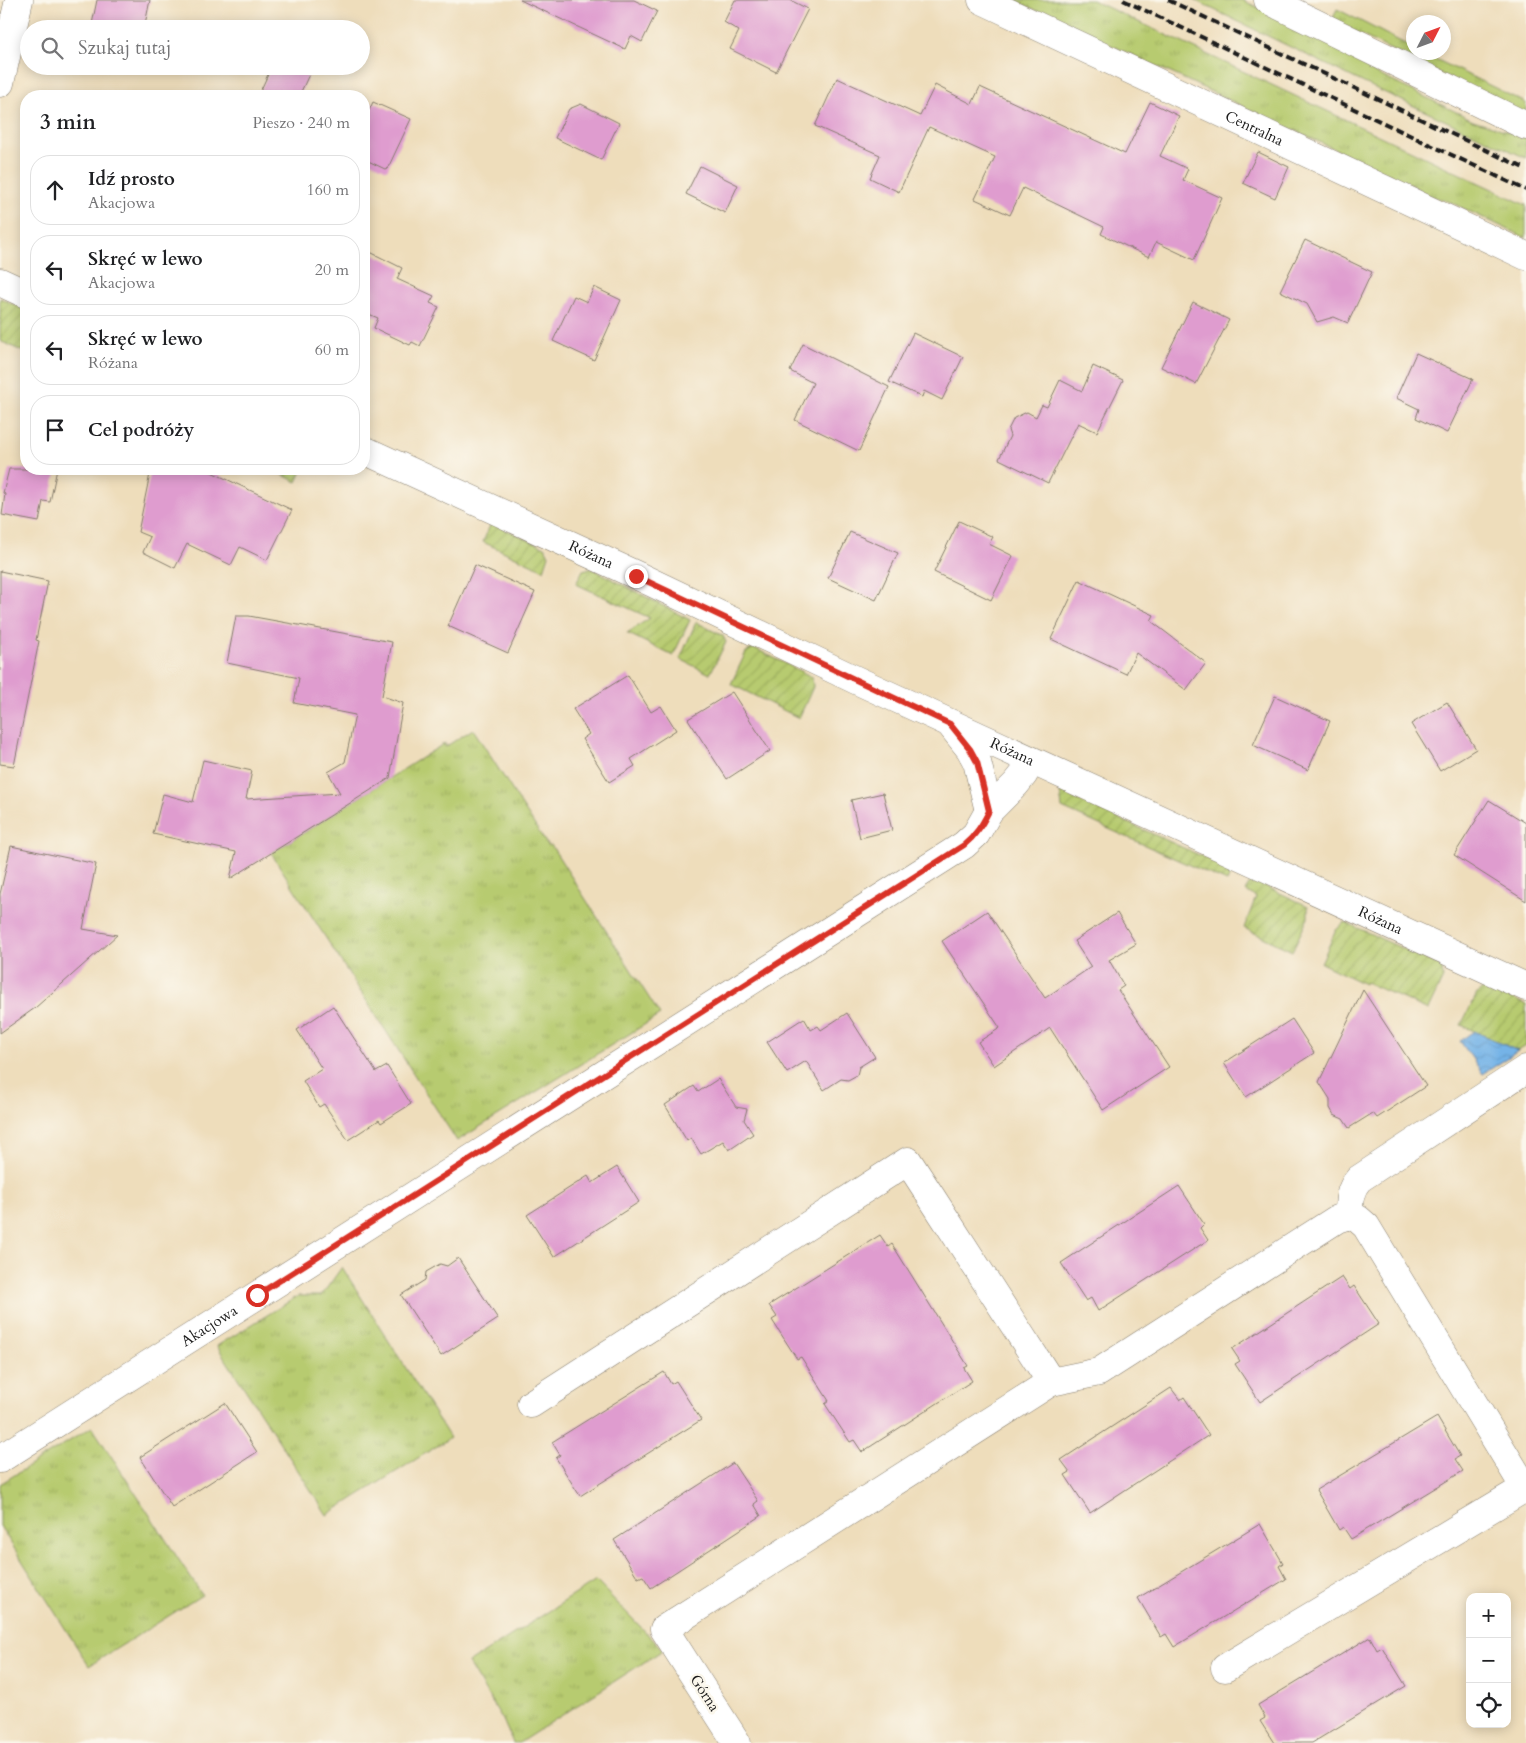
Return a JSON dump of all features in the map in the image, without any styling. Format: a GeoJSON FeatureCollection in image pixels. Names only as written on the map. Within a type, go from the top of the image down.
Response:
{"type":"FeatureCollection","features":[{"type":"Feature","properties":{"kind":"street"},"geometry":{"type":"LineString","coordinates":[[0,83],[19,0]]}},
{"type":"Feature","properties":{"kind":"street","name":"Centralna"},"geometry":{"type":"LineString","coordinates":[[982,0],[1526,256]]}},
{"type":"Feature","properties":{"kind":"street"},"geometry":{"type":"LineString","coordinates":[[1268,0],[1526,126]]}},
{"type":"Feature","properties":{"kind":"street"},"geometry":{"type":"LineString","coordinates":[[0,282],[20,291]]}},
{"type":"Feature","properties":{"kind":"street","name":"Różana"},"geometry":{"type":"LineString","coordinates":[[370,453],[592,554],[950,724],[1526,988]]}},
{"type":"Feature","properties":{"kind":"street"},"geometry":{"type":"LineString","coordinates":[[950,724],[970,749],[977,762],[989,811]]}},
{"type":"Feature","properties":{"kind":"street","name":"Akacjowa"},"geometry":{"type":"LineString","coordinates":[[0,1459],[568,1095],[690,1021],[964,845],[976,834],[989,811],[1024,774],[1030,761]]}},
{"type":"Feature","properties":{"kind":"street"},"geometry":{"type":"LineString","coordinates":[[1349,1215],[1350,1192],[1359,1179],[1526,1069]]}},
{"type":"Feature","properties":{"kind":"street"},"geometry":{"type":"LineString","coordinates":[[531,1404],[908,1161],[1051,1382],[1099,1372],[1337,1219],[1349,1215],[1358,1219],[1366,1226],[1526,1488],[1225,1668]]}},
{"type":"Feature","properties":{"kind":"street","name":"Górna"},"geometry":{"type":"LineString","coordinates":[[737,1743],[664,1629],[1051,1382]]}},
{"type":"Feature","properties":{"kind":"green space"},"geometry":{"type":"Polygon","coordinates":[[[1014,0],[1092,0],[1526,205],[1526,238],[1450,202],[1427,195],[1412,185],[1014,0]]]}},
{"type":"Feature","properties":{"kind":"green space"},"geometry":{"type":"Polygon","coordinates":[[[1194,0],[1242,0],[1324,39],[1375,73],[1473,120],[1526,137],[1526,158],[1364,83],[1194,0]]]}},
{"type":"Feature","properties":{"kind":"green space"},"geometry":{"type":"Polygon","coordinates":[[[1337,9],[1406,44],[1406,57],[1332,21],[1337,9]]]}},
{"type":"Feature","properties":{"kind":"green space"},"geometry":{"type":"Polygon","coordinates":[[[1412,60],[1437,60],[1526,103],[1526,109],[1523,114],[1412,60]]]}},
{"type":"Feature","properties":{"kind":"green space"},"geometry":{"type":"Polygon","coordinates":[[[0,298],[20,307],[20,350],[0,341],[0,298]]]}},
{"type":"Feature","properties":{"kind":"green space"},"geometry":{"type":"Polygon","coordinates":[[[283,475],[300,475],[297,482],[283,475]]]}},
{"type":"Feature","properties":{"kind":"green space"},"geometry":{"type":"Polygon","coordinates":[[[491,523],[545,547],[549,555],[544,570],[483,542],[491,523]]]}},
{"type":"Feature","properties":{"kind":"green space"},"geometry":{"type":"Polygon","coordinates":[[[591,568],[690,620],[673,656],[627,633],[650,618],[576,584],[583,570],[591,568]]]}},
{"type":"Feature","properties":{"kind":"green space"},"geometry":{"type":"Polygon","coordinates":[[[696,622],[723,636],[726,642],[710,674],[680,659],[696,622]]]}},
{"type":"Feature","properties":{"kind":"green space"},"geometry":{"type":"Polygon","coordinates":[[[754,648],[812,677],[813,687],[799,718],[731,684],[746,652],[754,648]]]}},
{"type":"Feature","properties":{"kind":"green space"},"geometry":{"type":"Polygon","coordinates":[[[473,729],[548,846],[551,845],[660,1015],[457,1141],[271,853],[445,743],[445,747],[473,729]]]}},
{"type":"Feature","properties":{"kind":"green space"},"geometry":{"type":"Polygon","coordinates":[[[1060,792],[1230,869],[1227,882],[1062,808],[1060,792]]]}},
{"type":"Feature","properties":{"kind":"green space"},"geometry":{"type":"Polygon","coordinates":[[[1252,880],[1308,906],[1308,918],[1292,951],[1244,928],[1256,897],[1245,891],[1252,880]]]}},
{"type":"Feature","properties":{"kind":"green space"},"geometry":{"type":"Polygon","coordinates":[[[1345,922],[1442,967],[1443,978],[1428,1010],[1365,982],[1364,984],[1321,963],[1336,930],[1345,922]]]}},
{"type":"Feature","properties":{"kind":"green space"},"geometry":{"type":"Polygon","coordinates":[[[1486,986],[1526,1005],[1526,1046],[1518,1051],[1461,1025],[1477,994],[1486,986]]]}},
{"type":"Feature","properties":{"kind":"green space"},"geometry":{"type":"Polygon","coordinates":[[[342,1267],[450,1438],[327,1515],[217,1346],[298,1296],[321,1296],[342,1267]]]}},
{"type":"Feature","properties":{"kind":"green space"},"geometry":{"type":"Polygon","coordinates":[[[92,1427],[202,1595],[89,1666],[0,1526],[0,1484],[92,1427]]]}},
{"type":"Feature","properties":{"kind":"green space"},"geometry":{"type":"Polygon","coordinates":[[[596,1581],[663,1650],[519,1743],[513,1743],[503,1720],[468,1663],[596,1581]]]}},
{"type":"Feature","properties":{"kind":"water"},"geometry":{"type":"Polygon","coordinates":[[[1474,1031],[1518,1051],[1483,1074],[1460,1041],[1474,1031]]]}},
{"type":"Feature","properties":{"kind":"building"},"geometry":{"type":"Polygon","coordinates":[[[97,0],[150,0],[146,20],[93,20],[97,0]]]}},
{"type":"Feature","properties":{"kind":"building"},"geometry":{"type":"Polygon","coordinates":[[[520,0],[634,0],[657,11],[642,42],[631,36],[625,49],[520,0]]]}},
{"type":"Feature","properties":{"kind":"building"},"geometry":{"type":"Polygon","coordinates":[[[735,0],[790,0],[808,9],[776,72],[730,49],[739,31],[724,22],[735,0]]]}},
{"type":"Feature","properties":{"kind":"building"},"geometry":{"type":"Polygon","coordinates":[[[268,75],[309,75],[302,90],[261,90],[268,75]]]}},
{"type":"Feature","properties":{"kind":"building"},"geometry":{"type":"Polygon","coordinates":[[[837,78],[920,116],[935,85],[972,104],[980,87],[1125,154],[1150,102],[1179,116],[1160,156],[1188,169],[1183,180],[1222,198],[1194,260],[1156,242],[1149,257],[1101,234],[1104,227],[1023,188],[1010,215],[975,199],[995,157],[929,127],[899,192],[870,178],[880,155],[815,126],[837,78]]]}},
{"type":"Feature","properties":{"kind":"building"},"geometry":{"type":"Polygon","coordinates":[[[373,102],[411,119],[387,170],[370,162],[370,108],[373,102]]]}},
{"type":"Feature","properties":{"kind":"building"},"geometry":{"type":"Polygon","coordinates":[[[581,104],[619,123],[601,160],[555,138],[569,109],[581,104]]]}},
{"type":"Feature","properties":{"kind":"building"},"geometry":{"type":"Polygon","coordinates":[[[1258,152],[1289,167],[1275,198],[1243,183],[1258,152]]]}},
{"type":"Feature","properties":{"kind":"building"},"geometry":{"type":"Polygon","coordinates":[[[700,166],[738,185],[725,213],[686,194],[700,166]]]}},
{"type":"Feature","properties":{"kind":"building"},"geometry":{"type":"Polygon","coordinates":[[[1305,240],[1372,272],[1348,323],[1334,317],[1317,322],[1307,304],[1280,291],[1305,240]]]}},
{"type":"Feature","properties":{"kind":"building"},"geometry":{"type":"Polygon","coordinates":[[[370,252],[402,268],[397,279],[434,296],[430,303],[439,307],[420,346],[412,342],[410,345],[374,328],[378,318],[370,315],[370,252]]]}},
{"type":"Feature","properties":{"kind":"building"},"geometry":{"type":"Polygon","coordinates":[[[594,287],[621,300],[594,360],[553,341],[574,296],[587,302],[594,287]]]}},
{"type":"Feature","properties":{"kind":"building"},"geometry":{"type":"Polygon","coordinates":[[[1193,302],[1229,320],[1196,384],[1161,367],[1193,302]]]}},
{"type":"Feature","properties":{"kind":"building"},"geometry":{"type":"Polygon","coordinates":[[[913,333],[963,357],[942,400],[924,391],[922,397],[889,382],[913,333]]]}},
{"type":"Feature","properties":{"kind":"building"},"geometry":{"type":"Polygon","coordinates":[[[803,344],[889,387],[859,451],[795,420],[813,383],[790,371],[803,344]]]}},
{"type":"Feature","properties":{"kind":"building"},"geometry":{"type":"Polygon","coordinates":[[[1416,353],[1473,379],[1447,433],[1416,418],[1419,409],[1396,398],[1416,353]]]}},
{"type":"Feature","properties":{"kind":"building"},"geometry":{"type":"Polygon","coordinates":[[[1093,366],[1123,380],[1097,432],[1078,423],[1048,483],[999,459],[1010,436],[1008,430],[1014,418],[1027,412],[1036,417],[1042,405],[1047,407],[1060,380],[1082,391],[1093,366]]]}},
{"type":"Feature","properties":{"kind":"building"},"geometry":{"type":"Polygon","coordinates":[[[9,469],[20,469],[20,475],[56,475],[50,502],[43,501],[39,522],[2,515],[5,494],[3,493],[9,469]]]}},
{"type":"Feature","properties":{"kind":"building"},"geometry":{"type":"Polygon","coordinates":[[[150,475],[218,475],[292,510],[267,560],[240,547],[231,565],[187,544],[175,568],[143,552],[150,537],[138,532],[150,475]]]}},
{"type":"Feature","properties":{"kind":"building"},"geometry":{"type":"Polygon","coordinates":[[[959,521],[993,537],[989,544],[1013,556],[991,600],[934,572],[959,521]]]}},
{"type":"Feature","properties":{"kind":"building"},"geometry":{"type":"Polygon","coordinates":[[[850,532],[898,553],[876,600],[828,578],[850,532]]]}},
{"type":"Feature","properties":{"kind":"building"},"geometry":{"type":"Polygon","coordinates":[[[475,565],[535,592],[508,653],[448,626],[475,565]]]}},
{"type":"Feature","properties":{"kind":"building"},"geometry":{"type":"Polygon","coordinates":[[[0,571],[48,581],[36,640],[39,641],[14,766],[0,764],[0,571]]]}},
{"type":"Feature","properties":{"kind":"building"},"geometry":{"type":"Polygon","coordinates":[[[1079,580],[1154,615],[1151,621],[1206,663],[1186,690],[1136,653],[1126,674],[1051,639],[1079,580]]]}},
{"type":"Feature","properties":{"kind":"building"},"geometry":{"type":"Polygon","coordinates":[[[236,616],[249,616],[392,642],[382,696],[403,703],[390,778],[230,879],[236,852],[153,834],[163,794],[193,802],[203,760],[252,771],[246,799],[340,793],[328,772],[345,762],[355,715],[294,703],[299,678],[227,663],[236,616]]]}},
{"type":"Feature","properties":{"kind":"building"},"geometry":{"type":"Polygon","coordinates":[[[628,675],[651,712],[661,706],[676,730],[631,759],[635,766],[609,782],[582,739],[589,734],[573,709],[628,675]]]}},
{"type":"Feature","properties":{"kind":"building"},"geometry":{"type":"Polygon","coordinates":[[[732,692],[770,751],[727,779],[688,719],[732,692]]]}},
{"type":"Feature","properties":{"kind":"building"},"geometry":{"type":"Polygon","coordinates":[[[1275,696],[1330,721],[1308,770],[1253,745],[1275,696]]]}},
{"type":"Feature","properties":{"kind":"building"},"geometry":{"type":"Polygon","coordinates":[[[1447,702],[1476,749],[1440,771],[1411,724],[1447,702]]]}},
{"type":"Feature","properties":{"kind":"building"},"geometry":{"type":"Polygon","coordinates":[[[883,793],[892,830],[860,838],[851,800],[883,793]]]}},
{"type":"Feature","properties":{"kind":"building"},"geometry":{"type":"Polygon","coordinates":[[[1489,800],[1526,823],[1526,901],[1454,855],[1489,800]]]}},
{"type":"Feature","properties":{"kind":"building"},"geometry":{"type":"Polygon","coordinates":[[[11,846],[96,864],[83,929],[117,935],[35,1008],[0,1033],[0,894],[11,846]]]}},
{"type":"Feature","properties":{"kind":"building"},"geometry":{"type":"Polygon","coordinates":[[[987,911],[1045,998],[1091,967],[1074,941],[1117,913],[1136,944],[1109,960],[1124,986],[1118,990],[1169,1067],[1103,1110],[1050,1028],[994,1066],[978,1042],[1000,1028],[942,941],[987,911]]]}},
{"type":"Feature","properties":{"kind":"building"},"geometry":{"type":"Polygon","coordinates":[[[1363,990],[1426,1086],[1377,1118],[1373,1113],[1349,1128],[1343,1119],[1334,1115],[1330,1108],[1330,1099],[1319,1082],[1363,990]]]}},
{"type":"Feature","properties":{"kind":"building"},"geometry":{"type":"Polygon","coordinates":[[[333,1006],[376,1072],[387,1066],[411,1104],[381,1123],[379,1120],[348,1140],[324,1104],[319,1107],[303,1081],[322,1069],[297,1030],[333,1006]]]}},
{"type":"Feature","properties":{"kind":"building"},"geometry":{"type":"Polygon","coordinates":[[[847,1013],[875,1057],[859,1067],[857,1075],[848,1080],[841,1079],[824,1090],[806,1061],[787,1073],[767,1042],[804,1018],[811,1030],[818,1026],[821,1030],[847,1013]]]}},
{"type":"Feature","properties":{"kind":"building"},"geometry":{"type":"Polygon","coordinates":[[[1292,1019],[1314,1053],[1246,1097],[1224,1063],[1292,1019]]]}},
{"type":"Feature","properties":{"kind":"building"},"geometry":{"type":"Polygon","coordinates":[[[718,1079],[736,1107],[747,1109],[744,1120],[753,1134],[729,1150],[723,1141],[701,1154],[691,1138],[687,1141],[665,1105],[694,1086],[698,1092],[718,1079]]]}},
{"type":"Feature","properties":{"kind":"building"},"geometry":{"type":"Polygon","coordinates":[[[617,1167],[639,1202],[554,1257],[527,1215],[588,1176],[592,1183],[617,1167]]]}},
{"type":"Feature","properties":{"kind":"building"},"geometry":{"type":"Polygon","coordinates":[[[1179,1186],[1204,1224],[1200,1228],[1208,1240],[1098,1311],[1091,1298],[1086,1301],[1061,1263],[1179,1186]]]}},
{"type":"Feature","properties":{"kind":"building"},"geometry":{"type":"Polygon","coordinates":[[[880,1235],[888,1247],[892,1244],[968,1366],[964,1368],[972,1381],[862,1452],[854,1440],[850,1442],[825,1404],[829,1401],[801,1357],[797,1359],[772,1320],[777,1317],[769,1305],[880,1235]]]}},
{"type":"Feature","properties":{"kind":"building"},"geometry":{"type":"Polygon","coordinates":[[[458,1258],[498,1319],[441,1356],[401,1295],[425,1280],[426,1272],[440,1264],[447,1266],[458,1258]]]}},
{"type":"Feature","properties":{"kind":"building"},"geometry":{"type":"Polygon","coordinates":[[[1342,1277],[1350,1289],[1354,1286],[1379,1324],[1260,1402],[1235,1364],[1240,1361],[1232,1349],[1342,1277]]]}},
{"type":"Feature","properties":{"kind":"building"},"geometry":{"type":"Polygon","coordinates":[[[664,1372],[671,1384],[676,1381],[701,1420],[580,1496],[556,1458],[560,1455],[552,1442],[664,1372]]]}},
{"type":"Feature","properties":{"kind":"building"},"geometry":{"type":"Polygon","coordinates":[[[1171,1388],[1180,1400],[1184,1397],[1209,1435],[1090,1513],[1065,1475],[1070,1472],[1061,1460],[1171,1388]]]}},
{"type":"Feature","properties":{"kind":"building"},"geometry":{"type":"Polygon","coordinates":[[[225,1403],[257,1452],[172,1507],[140,1457],[225,1403]]]}},
{"type":"Feature","properties":{"kind":"building"},"geometry":{"type":"Polygon","coordinates":[[[1437,1417],[1460,1456],[1455,1459],[1463,1471],[1351,1539],[1343,1527],[1339,1530],[1316,1490],[1437,1417]]]}},
{"type":"Feature","properties":{"kind":"building"},"geometry":{"type":"Polygon","coordinates":[[[733,1463],[758,1501],[754,1504],[761,1516],[651,1588],[643,1576],[638,1578],[614,1540],[733,1463]]]}},
{"type":"Feature","properties":{"kind":"building"},"geometry":{"type":"Polygon","coordinates":[[[1260,1524],[1283,1563],[1279,1566],[1286,1579],[1174,1647],[1166,1634],[1161,1637],[1138,1598],[1260,1524]]]}},
{"type":"Feature","properties":{"kind":"building"},"geometry":{"type":"Polygon","coordinates":[[[1370,1637],[1377,1650],[1382,1647],[1406,1686],[1312,1743],[1274,1743],[1260,1721],[1265,1718],[1258,1705],[1370,1637]]]}},
{"type":"Feature","properties":{"kind":"railway"},"geometry":{"type":"LineString","coordinates":[[1123,0],[1526,190]]}},
{"type":"Feature","properties":{"kind":"railway"},"geometry":{"type":"LineString","coordinates":[[1168,0],[1526,169]]}},
{"type":"Feature","properties":{"kind":"route"},"geometry":{"type":"LineString","coordinates":[[257,1295],[568,1095],[690,1021],[964,845],[981,827],[989,811],[977,762],[970,749],[950,724],[636,576]]}}]}
